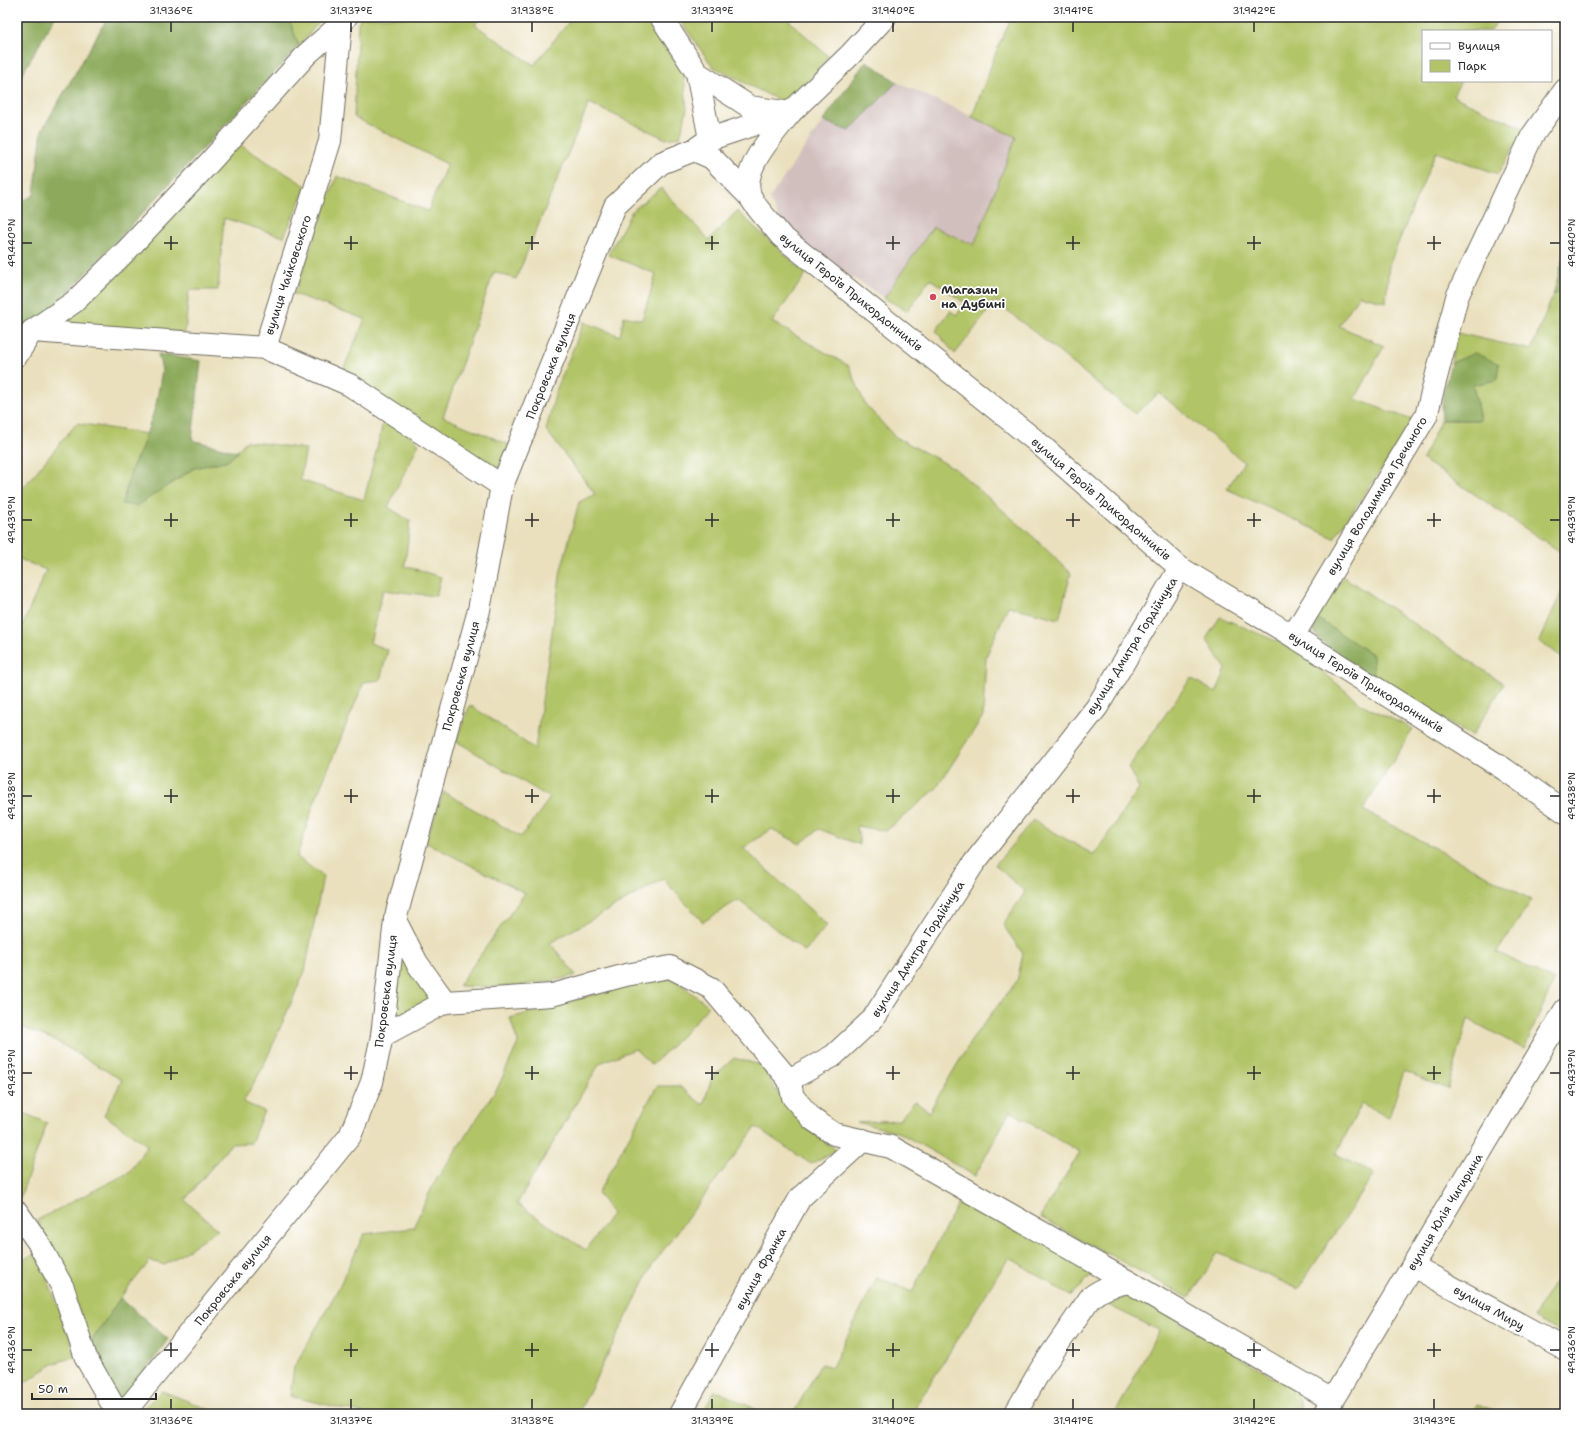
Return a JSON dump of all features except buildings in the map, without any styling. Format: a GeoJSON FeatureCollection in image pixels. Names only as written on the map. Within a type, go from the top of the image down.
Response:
{"type":"FeatureCollection","features":[{"type":"Feature","properties":{"kind":"street"},"geometry":{"type":"LineString","coordinates":[[661,17],[697,73],[750,107],[791,112]]}},
{"type":"Feature","properties":{"kind":"street","name":"Покровська вулиця"},"geometry":{"type":"LineString","coordinates":[[123,1414],[350,1136],[372,1082],[382,1036],[395,920],[479,610],[502,486],[615,206],[661,163],[702,144],[791,112],[850,55],[885,17]]}},
{"type":"Feature","properties":{"kind":"street"},"geometry":{"type":"LineString","coordinates":[[17,355],[32,331],[74,302],[126,251],[208,164],[307,54],[344,21]]}},
{"type":"Feature","properties":{"kind":"street","name":"вулиця Чайковського"},"geometry":{"type":"LineString","coordinates":[[32,331],[265,348],[330,141],[344,21]]}},
{"type":"Feature","properties":{"kind":"street"},"geometry":{"type":"LineString","coordinates":[[697,73],[702,144],[712,158],[752,199]]}},
{"type":"Feature","properties":{"kind":"street","name":"вулиця Володимира Гречаного"},"geometry":{"type":"LineString","coordinates":[[1293,636],[1426,416],[1457,297],[1532,136],[1565,90]]}},
{"type":"Feature","properties":{"kind":"street","name":"вулиця Героїв Прикордонників"},"geometry":{"type":"LineString","coordinates":[[791,112],[754,161],[749,175],[749,188],[752,199],[781,236],[1036,441],[1180,568],[1293,636],[1504,769],[1565,812]]}},
{"type":"Feature","properties":{"kind":"street"},"geometry":{"type":"LineString","coordinates":[[265,348],[350,385],[502,486]]}},
{"type":"Feature","properties":{"kind":"street","name":"вулиця Дмитра Гордійчука"},"geometry":{"type":"LineString","coordinates":[[790,1080],[833,1056],[872,1020],[974,863],[1097,707],[1180,568]]}},
{"type":"Feature","properties":{"kind":"street"},"geometry":{"type":"LineString","coordinates":[[395,920],[417,963],[445,1002]]}},
{"type":"Feature","properties":{"kind":"street"},"geometry":{"type":"LineString","coordinates":[[382,1036],[445,1002],[552,995],[626,975],[670,967],[711,988],[790,1080],[793,1097],[812,1119],[834,1134],[892,1146],[1129,1282],[1328,1407]]}},
{"type":"Feature","properties":{"kind":"street","name":"вулиця Юлія Чигирина"},"geometry":{"type":"LineString","coordinates":[[1328,1407],[1565,1010]]}},
{"type":"Feature","properties":{"kind":"street","name":"вулиця Франка"},"geometry":{"type":"LineString","coordinates":[[680,1414],[800,1198],[863,1140]]}},
{"type":"Feature","properties":{"kind":"street"},"geometry":{"type":"LineString","coordinates":[[17,1212],[38,1242],[63,1288],[86,1358],[118,1414]]}},
{"type":"Feature","properties":{"kind":"street","name":"вулиця Миру"},"geometry":{"type":"LineString","coordinates":[[1413,1266],[1565,1349]]}},
{"type":"Feature","properties":{"kind":"street"},"geometry":{"type":"LineString","coordinates":[[1015,1414],[1041,1369],[1090,1298],[1100,1290],[1129,1282]]}},
{"type":"Feature","properties":{"kind":"shaded area"},"geometry":{"type":"Polygon","coordinates":[[[897,82],[1017,137],[974,245],[933,227],[884,298],[788,235],[769,199],[823,121],[849,131],[897,82]]]}},
{"type":"Feature","properties":{"kind":"green space"},"geometry":{"type":"Polygon","coordinates":[[[17,17],[55,17],[17,83],[17,17]]]}},
{"type":"Feature","properties":{"kind":"green space"},"geometry":{"type":"Polygon","coordinates":[[[108,17],[288,17],[299,46],[32,331],[17,355],[17,204],[34,195],[42,130],[108,17]]]}},
{"type":"Feature","properties":{"kind":"green space"},"geometry":{"type":"Polygon","coordinates":[[[288,17],[323,17],[299,46],[288,17]]]}},
{"type":"Feature","properties":{"kind":"green space"},"geometry":{"type":"Polygon","coordinates":[[[361,17],[481,17],[475,25],[534,65],[573,17],[645,17],[684,75],[687,110],[680,137],[666,139],[589,103],[516,279],[494,272],[443,417],[510,445],[497,470],[342,372],[365,319],[294,294],[337,176],[428,211],[447,164],[354,117],[358,23],[361,17]]]}},
{"type":"Feature","properties":{"kind":"green space"},"geometry":{"type":"Polygon","coordinates":[[[678,17],[785,17],[829,57],[786,104],[712,66],[678,17]]]}},
{"type":"Feature","properties":{"kind":"green space"},"geometry":{"type":"Polygon","coordinates":[[[1012,17],[1499,17],[1492,30],[1422,30],[1422,82],[1460,82],[1453,96],[1525,129],[1498,174],[1436,152],[1389,265],[1386,302],[1359,295],[1339,326],[1384,346],[1355,399],[1415,421],[1334,538],[1227,489],[1244,462],[1159,393],[1135,414],[996,301],[955,354],[936,331],[950,311],[957,315],[965,303],[930,279],[907,311],[884,298],[933,227],[974,245],[1016,137],[972,117],[998,47],[1012,17]]]}},
{"type":"Feature","properties":{"kind":"green space"},"geometry":{"type":"Polygon","coordinates":[[[866,61],[897,82],[849,131],[823,121],[866,61]]]}},
{"type":"Feature","properties":{"kind":"green space"},"geometry":{"type":"Polygon","coordinates":[[[237,143],[306,186],[284,237],[224,218],[218,290],[189,290],[185,333],[60,325],[116,277],[237,143]]]}},
{"type":"Feature","properties":{"kind":"green space"},"geometry":{"type":"Polygon","coordinates":[[[661,188],[709,240],[737,211],[806,274],[772,322],[849,366],[865,404],[894,436],[954,468],[1030,534],[1071,573],[1059,619],[1008,606],[986,657],[983,716],[936,789],[886,831],[857,826],[860,845],[819,829],[800,844],[772,829],[743,848],[827,925],[805,952],[738,900],[703,922],[663,879],[550,943],[576,975],[532,984],[488,987],[458,986],[525,893],[425,842],[444,792],[521,837],[550,798],[456,741],[470,705],[535,749],[561,570],[579,502],[595,494],[546,430],[556,391],[584,322],[620,336],[624,316],[642,320],[656,274],[608,255],[632,211],[661,188]]]}},
{"type":"Feature","properties":{"kind":"green space"},"geometry":{"type":"Polygon","coordinates":[[[1565,252],[1565,288],[1553,295],[1565,252]]]}},
{"type":"Feature","properties":{"kind":"green space"},"geometry":{"type":"Polygon","coordinates":[[[1565,288],[1565,555],[1422,459],[1441,420],[1480,420],[1473,385],[1451,363],[1457,333],[1531,350],[1553,295],[1565,288]]]}},
{"type":"Feature","properties":{"kind":"green space"},"geometry":{"type":"Polygon","coordinates":[[[1475,353],[1499,364],[1497,380],[1473,385],[1480,420],[1441,420],[1443,395],[1451,363],[1475,353]]]}},
{"type":"Feature","properties":{"kind":"green space"},"geometry":{"type":"Polygon","coordinates":[[[158,354],[201,361],[192,440],[238,452],[229,460],[194,468],[137,506],[122,504],[132,467],[141,450],[156,405],[162,370],[158,354]]]}},
{"type":"Feature","properties":{"kind":"green space"},"geometry":{"type":"Polygon","coordinates":[[[385,415],[419,443],[388,507],[410,521],[405,566],[441,577],[436,596],[383,590],[370,643],[388,650],[380,680],[364,682],[314,803],[297,857],[323,876],[305,971],[263,1067],[243,1102],[264,1111],[251,1143],[231,1144],[185,1200],[218,1230],[165,1265],[150,1261],[120,1298],[91,1342],[70,1286],[37,1220],[130,1172],[147,1145],[104,1115],[122,1080],[56,1041],[17,1025],[17,639],[46,570],[17,558],[17,495],[77,423],[147,434],[170,485],[194,468],[229,460],[246,441],[306,449],[300,480],[364,500],[385,415]]]}},
{"type":"Feature","properties":{"kind":"green space"},"geometry":{"type":"Polygon","coordinates":[[[1344,577],[1504,684],[1472,736],[1374,679],[1315,617],[1327,598],[1344,577]]]}},
{"type":"Feature","properties":{"kind":"green space"},"geometry":{"type":"Polygon","coordinates":[[[1565,585],[1565,659],[1539,641],[1565,585]]]}},
{"type":"Feature","properties":{"kind":"green space"},"geometry":{"type":"Polygon","coordinates":[[[1220,617],[1297,650],[1361,704],[1413,729],[1363,810],[1532,900],[1497,952],[1554,981],[1524,1049],[1468,1019],[1448,1089],[1404,1071],[1389,1118],[1362,1103],[1336,1154],[1374,1174],[1298,1289],[1218,1253],[1189,1298],[1040,1217],[1080,1152],[1010,1111],[975,1176],[900,1133],[857,1122],[899,1120],[915,1101],[929,1112],[974,1036],[1017,981],[1023,954],[1003,925],[1025,892],[995,865],[1033,820],[1094,855],[1139,788],[1128,768],[1191,678],[1216,693],[1226,669],[1206,639],[1220,617]]]}},
{"type":"Feature","properties":{"kind":"green space"},"geometry":{"type":"Polygon","coordinates":[[[1315,617],[1373,655],[1374,679],[1321,642],[1314,631],[1315,617]]]}},
{"type":"Feature","properties":{"kind":"green space"},"geometry":{"type":"Polygon","coordinates":[[[396,935],[438,1000],[389,1026],[396,935]]]}},
{"type":"Feature","properties":{"kind":"green space"},"geometry":{"type":"Polygon","coordinates":[[[653,978],[675,980],[709,1006],[681,1037],[652,1065],[635,1049],[600,1063],[517,1204],[586,1250],[612,1214],[598,1193],[657,1086],[679,1086],[703,1105],[712,1078],[734,1058],[761,1065],[773,1086],[807,1128],[836,1150],[811,1164],[756,1127],[653,1264],[578,1414],[365,1414],[290,1396],[294,1367],[337,1291],[364,1234],[413,1228],[434,1183],[498,1087],[518,1043],[510,1018],[653,978]]]}},
{"type":"Feature","properties":{"kind":"green space"},"geometry":{"type":"Polygon","coordinates":[[[17,1110],[47,1123],[20,1198],[17,1196],[17,1110]]]}},
{"type":"Feature","properties":{"kind":"green space"},"geometry":{"type":"Polygon","coordinates":[[[962,1196],[1065,1253],[1092,1275],[1070,1296],[1009,1257],[911,1414],[793,1414],[821,1364],[832,1367],[877,1277],[912,1292],[962,1196]]]}},
{"type":"Feature","properties":{"kind":"green space"},"geometry":{"type":"Polygon","coordinates":[[[37,1252],[77,1356],[53,1364],[17,1388],[17,1263],[37,1252]]]}},
{"type":"Feature","properties":{"kind":"green space"},"geometry":{"type":"Polygon","coordinates":[[[1565,1265],[1565,1335],[1534,1318],[1538,1308],[1565,1265]]]}},
{"type":"Feature","properties":{"kind":"green space"},"geometry":{"type":"Polygon","coordinates":[[[1133,1293],[1298,1392],[1303,1414],[1115,1414],[1159,1330],[1108,1305],[1133,1293]]]}},
{"type":"Feature","properties":{"kind":"green space"},"geometry":{"type":"Polygon","coordinates":[[[120,1298],[168,1339],[119,1408],[91,1342],[120,1298]]]}},
{"type":"Feature","properties":{"kind":"green space"},"geometry":{"type":"Polygon","coordinates":[[[715,1390],[766,1414],[702,1414],[715,1390]]]}},
{"type":"Feature","properties":{"kind":"green space"},"geometry":{"type":"Polygon","coordinates":[[[162,1391],[221,1414],[137,1414],[162,1391]]]}},
{"type":"Feature","properties":{"kind":"green space"},"geometry":{"type":"Polygon","coordinates":[[[1477,1405],[1505,1414],[1472,1414],[1477,1405]]]}},
{"type":"Feature","properties":{"kind":"place","name":"Магазин на Дубині"},"geometry":{"type":"Point","coordinates":[933,297]}}]}
